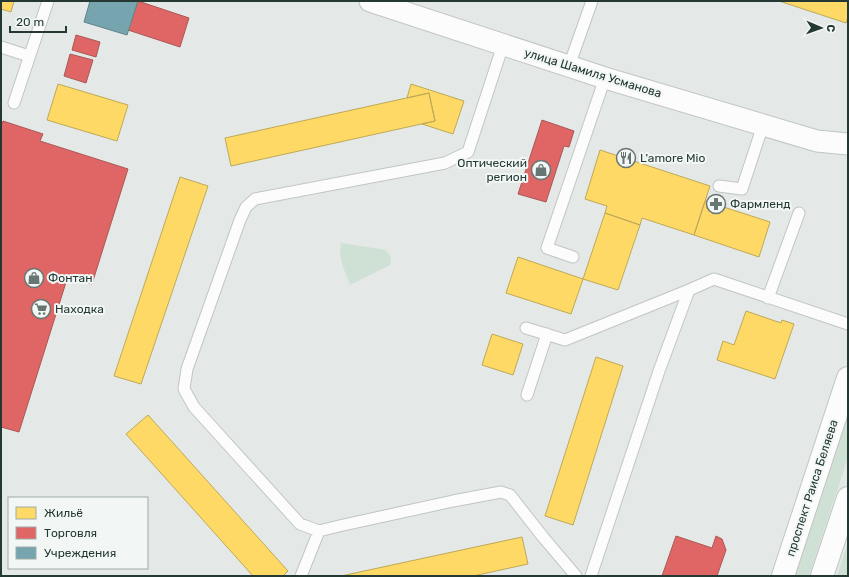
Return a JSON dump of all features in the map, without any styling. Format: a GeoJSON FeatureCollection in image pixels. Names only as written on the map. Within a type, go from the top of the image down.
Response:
{"type":"FeatureCollection","features":[{"type":"Feature","properties":{"kind":"street","name":"улица Шамиля Усманова"},"geometry":{"type":"LineString","coordinates":[[370,1],[605,78],[817,141],[848,158]]}},
{"type":"Feature","properties":{"kind":"street","name":"улица Шамиля Усманова"},"geometry":{"type":"LineString","coordinates":[[817,141],[848,144]]}},
{"type":"Feature","properties":{"kind":"street","name":"проспект Раиса Беляева"},"geometry":{"type":"LineString","coordinates":[[783,576],[848,382]]}},
{"type":"Feature","properties":{"kind":"street"},"geometry":{"type":"LineString","coordinates":[[822,576],[843,533],[848,498]]}},
{"type":"Feature","properties":{"kind":"lane"},"geometry":{"type":"LineString","coordinates":[[14,103],[48,1]]}},
{"type":"Feature","properties":{"kind":"lane"},"geometry":{"type":"LineString","coordinates":[[569,66],[589,2]]}},
{"type":"Feature","properties":{"kind":"lane"},"geometry":{"type":"LineString","coordinates":[[504,45],[468,152],[445,163],[255,199],[246,207],[187,369],[184,389],[194,407],[300,524],[319,531],[501,492],[510,495],[576,576]]}},
{"type":"Feature","properties":{"kind":"lane"},"geometry":{"type":"LineString","coordinates":[[1,47],[29,56]]}},
{"type":"Feature","properties":{"kind":"lane"},"geometry":{"type":"LineString","coordinates":[[573,257],[547,248],[605,78]]}},
{"type":"Feature","properties":{"kind":"lane"},"geometry":{"type":"LineString","coordinates":[[719,186],[742,189],[763,124]]}},
{"type":"Feature","properties":{"kind":"lane"},"geometry":{"type":"LineString","coordinates":[[768,298],[798,213]]}},
{"type":"Feature","properties":{"kind":"lane"},"geometry":{"type":"LineString","coordinates":[[526,328],[565,340],[714,279],[848,324]]}},
{"type":"Feature","properties":{"kind":"lane"},"geometry":{"type":"LineString","coordinates":[[591,576],[659,371],[689,290]]}},
{"type":"Feature","properties":{"kind":"lane"},"geometry":{"type":"LineString","coordinates":[[527,395],[547,334]]}},
{"type":"Feature","properties":{"kind":"lane"},"geometry":{"type":"LineString","coordinates":[[301,576],[319,531]]}},
{"type":"Feature","properties":{"kind":"green space"},"geometry":{"type":"Polygon","coordinates":[[[341,243],[386,250],[391,258],[390,265],[350,285],[342,264],[340,253],[341,243]]]}},
{"type":"Feature","properties":{"kind":"green space"},"geometry":{"type":"Polygon","coordinates":[[[848,411],[848,457],[809,576],[793,576],[848,411]]]}},
{"type":"Feature","properties":{"kind":"green space"},"geometry":{"type":"Polygon","coordinates":[[[847,545],[848,576],[837,576],[847,545]]]}},
{"type":"Feature","properties":{"kind":"building: Жильё"},"geometry":{"type":"Polygon","coordinates":[[[1,1],[14,1],[11,12],[1,9],[1,1]]]}},
{"type":"Feature","properties":{"kind":"building: Жильё"},"geometry":{"type":"Polygon","coordinates":[[[779,1],[848,1],[848,17],[846,23],[779,1]]]}},
{"type":"Feature","properties":{"kind":"building: Жильё"},"geometry":{"type":"Polygon","coordinates":[[[58,84],[128,105],[117,141],[47,120],[58,84]]]}},
{"type":"Feature","properties":{"kind":"building: Жильё"},"geometry":{"type":"Polygon","coordinates":[[[411,84],[464,101],[453,134],[422,124],[435,121],[429,93],[407,98],[411,84]]]}},
{"type":"Feature","properties":{"kind":"building: Жильё"},"geometry":{"type":"Polygon","coordinates":[[[429,93],[435,121],[231,166],[225,138],[429,93]]]}},
{"type":"Feature","properties":{"kind":"building: Жильё"},"geometry":{"type":"Polygon","coordinates":[[[600,150],[710,186],[694,235],[642,218],[640,225],[605,213],[607,206],[585,199],[600,150]]]}},
{"type":"Feature","properties":{"kind":"building: Жильё"},"geometry":{"type":"Polygon","coordinates":[[[180,177],[208,186],[141,384],[114,376],[180,177]]]}},
{"type":"Feature","properties":{"kind":"building: Жильё"},"geometry":{"type":"Polygon","coordinates":[[[705,201],[770,222],[759,257],[694,235],[705,201]]]}},
{"type":"Feature","properties":{"kind":"building: Жильё"},"geometry":{"type":"Polygon","coordinates":[[[605,213],[640,225],[618,290],[583,279],[605,213]]]}},
{"type":"Feature","properties":{"kind":"building: Жильё"},"geometry":{"type":"Polygon","coordinates":[[[518,257],[583,279],[571,314],[506,293],[518,257]]]}},
{"type":"Feature","properties":{"kind":"building: Жильё"},"geometry":{"type":"Polygon","coordinates":[[[746,311],[781,323],[782,320],[794,324],[775,379],[717,360],[723,341],[734,345],[746,311]]]}},
{"type":"Feature","properties":{"kind":"building: Жильё"},"geometry":{"type":"Polygon","coordinates":[[[492,334],[523,344],[513,375],[482,365],[492,334]]]}},
{"type":"Feature","properties":{"kind":"building: Жильё"},"geometry":{"type":"Polygon","coordinates":[[[596,357],[623,366],[573,525],[545,516],[596,357]]]}},
{"type":"Feature","properties":{"kind":"building: Жильё"},"geometry":{"type":"Polygon","coordinates":[[[148,415],[288,571],[283,576],[253,576],[126,434],[148,415]]]}},
{"type":"Feature","properties":{"kind":"building: Жильё"},"geometry":{"type":"Polygon","coordinates":[[[522,537],[528,564],[473,576],[341,576],[522,537]]]}},
{"type":"Feature","properties":{"kind":"building: Торговля"},"geometry":{"type":"Polygon","coordinates":[[[138,1],[189,18],[180,47],[128,30],[138,1]]]}},
{"type":"Feature","properties":{"kind":"building: Торговля"},"geometry":{"type":"Polygon","coordinates":[[[76,35],[100,42],[96,57],[72,50],[76,35]]]}},
{"type":"Feature","properties":{"kind":"building: Торговля"},"geometry":{"type":"Polygon","coordinates":[[[70,54],[93,60],[86,83],[64,76],[70,54]]]}},
{"type":"Feature","properties":{"kind":"building: Торговля","name":"Оптический регион"},"geometry":{"type":"Polygon","coordinates":[[[542,120],[574,131],[569,147],[564,146],[546,202],[518,194],[542,120]]]}},
{"type":"Feature","properties":{"kind":"building: Торговля","name":"Фонтан"},"geometry":{"type":"Polygon","coordinates":[[[3,121],[43,134],[40,141],[128,169],[92,284],[68,276],[19,432],[1,427],[1,126],[3,121]]]}},
{"type":"Feature","properties":{"kind":"building: Торговля"},"geometry":{"type":"Polygon","coordinates":[[[676,536],[712,548],[716,536],[722,539],[726,550],[717,576],[662,576],[676,536]]]}},
{"type":"Feature","properties":{"kind":"building: Учреждения"},"geometry":{"type":"Polygon","coordinates":[[[90,1],[138,1],[127,35],[84,22],[90,1]]]}},
{"type":"Feature","properties":{"kind":"place","name":"L'amore Mio"},"geometry":{"type":"Point","coordinates":[626,158]}},
{"type":"Feature","properties":{"kind":"place","name":"Оптический регион"},"geometry":{"type":"Point","coordinates":[541,170]}},
{"type":"Feature","properties":{"kind":"place","name":"Фармленд"},"geometry":{"type":"Point","coordinates":[716,204]}},
{"type":"Feature","properties":{"kind":"place","name":"Фонтан"},"geometry":{"type":"Point","coordinates":[34,278]}},
{"type":"Feature","properties":{"kind":"place","name":"Находка"},"geometry":{"type":"Point","coordinates":[41,309]}}]}
